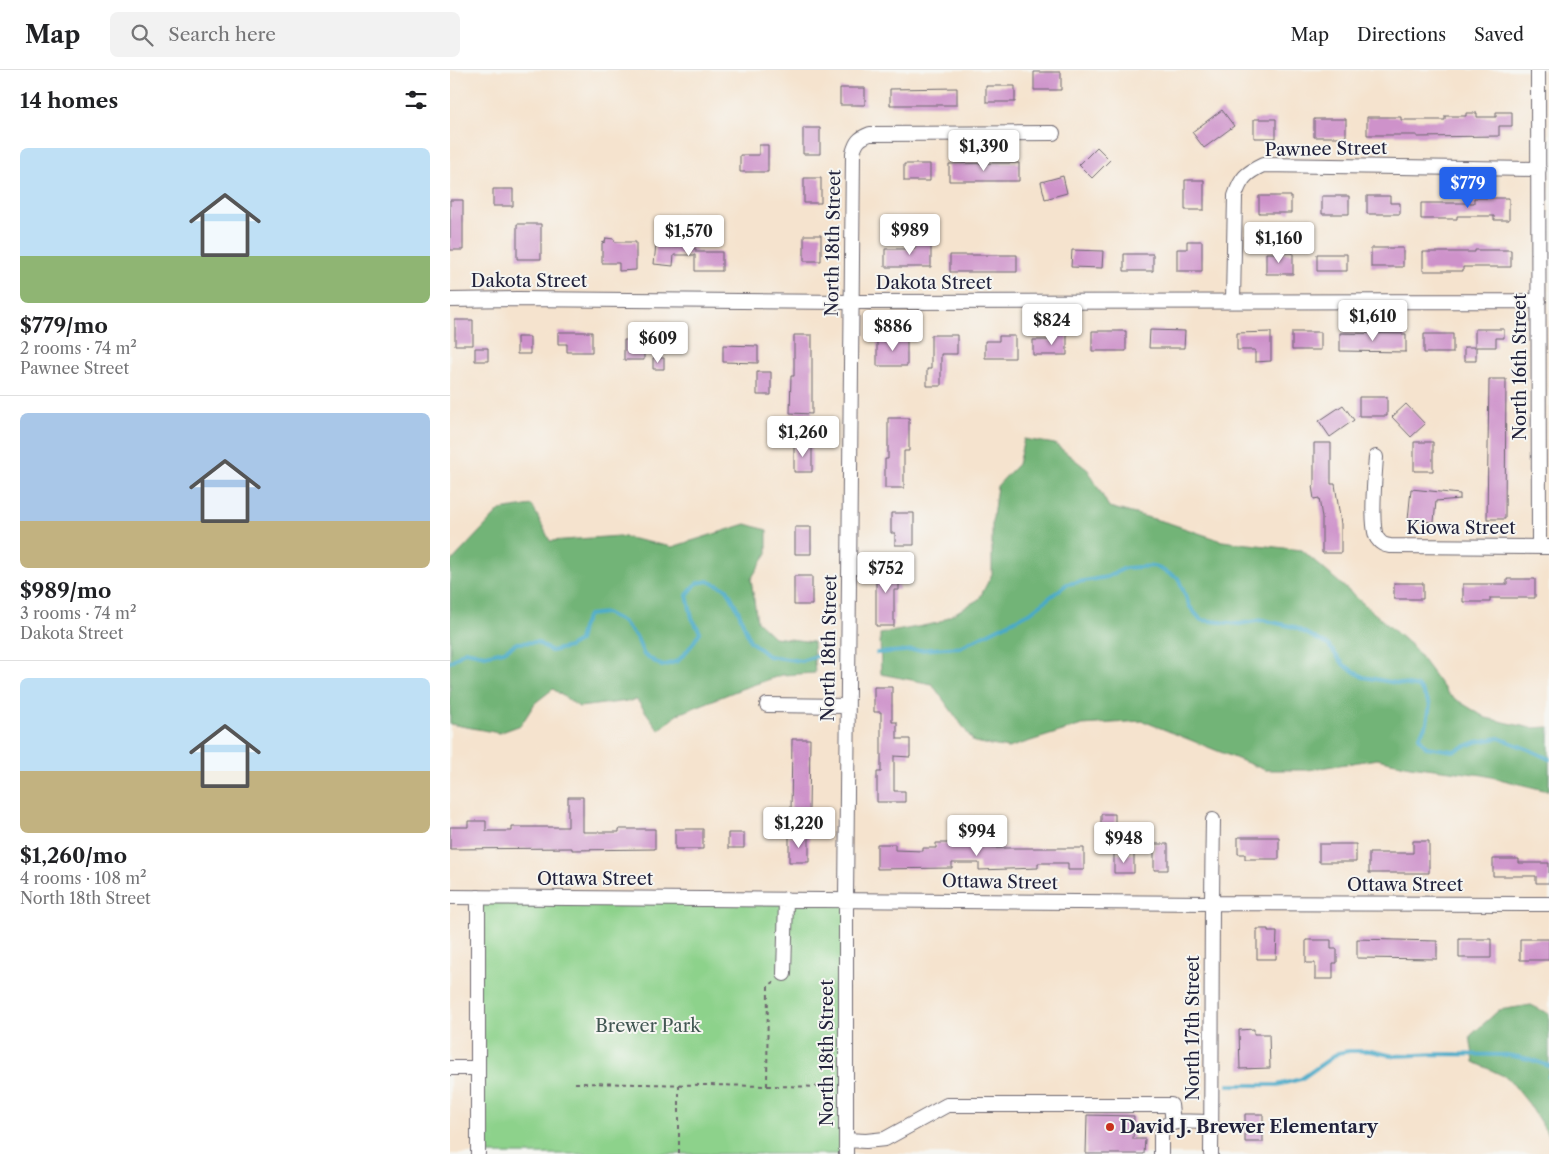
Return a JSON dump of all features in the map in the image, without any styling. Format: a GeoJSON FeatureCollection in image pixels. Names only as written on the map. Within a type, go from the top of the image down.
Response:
{"type":"FeatureCollection","features":[{"type":"Feature","properties":{"kind":"street","name":"North 16th Street"},"geometry":{"type":"LineString","coordinates":[[1538,70],[1539,169],[1544,187],[1539,301],[1544,372],[1544,548]]}},
{"type":"Feature","properties":{"kind":"street","name":"North 18th Street"},"geometry":{"type":"LineString","coordinates":[[846,1147],[847,706],[853,153],[856,143],[862,136],[870,134],[1053,133]]}},
{"type":"Feature","properties":{"kind":"street","name":"Pawnee Street"},"geometry":{"type":"LineString","coordinates":[[1233,302],[1235,196],[1240,182],[1250,171],[1263,165],[1539,169]]}},
{"type":"Feature","properties":{"kind":"street","name":"Dakota Street"},"geometry":{"type":"LineString","coordinates":[[450,300],[852,302],[1539,301]]}},
{"type":"Feature","properties":{"kind":"street","name":"Kiowa Street"},"geometry":{"type":"LineString","coordinates":[[1376,457],[1374,525],[1376,537],[1382,544],[1390,546],[1544,548]]}},
{"type":"Feature","properties":{"kind":"street"},"geometry":{"type":"LineString","coordinates":[[767,705],[847,706]]}},
{"type":"Feature","properties":{"kind":"street","name":"North 17th Street"},"geometry":{"type":"LineString","coordinates":[[1210,1154],[1213,820]]}},
{"type":"Feature","properties":{"kind":"street","name":"Ottawa Street"},"geometry":{"type":"LineString","coordinates":[[450,897],[1549,904]]}},
{"type":"Feature","properties":{"kind":"street"},"geometry":{"type":"LineString","coordinates":[[478,897],[478,1154]]}},
{"type":"Feature","properties":{"kind":"street"},"geometry":{"type":"LineString","coordinates":[[784,974],[786,899]]}},
{"type":"Feature","properties":{"kind":"street"},"geometry":{"type":"LineString","coordinates":[[450,1068],[477,1068]]}},
{"type":"Feature","properties":{"kind":"street"},"geometry":{"type":"LineString","coordinates":[[846,1147],[885,1138],[947,1104],[1171,1104],[1173,1123]]}},
{"type":"Feature","properties":{"kind":"street"},"geometry":{"type":"LineString","coordinates":[[1161,1154],[1161,1136],[1164,1126],[1173,1123],[1211,1122]]}},
{"type":"Feature","properties":{"kind":"path"},"geometry":{"type":"LineString","coordinates":[[767,1086],[768,986],[784,974]]}},
{"type":"Feature","properties":{"kind":"path"},"geometry":{"type":"LineString","coordinates":[[575,1083],[846,1087]]}},
{"type":"Feature","properties":{"kind":"path"},"geometry":{"type":"LineString","coordinates":[[679,1084],[679,1154]]}},
{"type":"Feature","properties":{"kind":"green space"},"geometry":{"type":"Polygon","coordinates":[[[1024,439],[1055,444],[1088,470],[1109,507],[1169,523],[1222,541],[1302,550],[1414,648],[1449,695],[1486,718],[1531,728],[1549,727],[1549,790],[1483,775],[1410,766],[1377,759],[1308,770],[1265,770],[1143,721],[1082,725],[1008,748],[974,742],[932,684],[881,674],[880,634],[938,623],[979,599],[992,574],[992,525],[997,486],[1018,464],[1024,439]]]}},
{"type":"Feature","properties":{"kind":"green space"},"geometry":{"type":"Polygon","coordinates":[[[532,505],[550,541],[619,536],[672,547],[746,524],[767,530],[767,553],[751,579],[757,621],[774,637],[813,642],[815,673],[782,675],[741,689],[678,714],[659,730],[637,700],[579,707],[553,689],[535,703],[521,725],[499,733],[450,724],[450,563],[500,510],[532,505]]]}},
{"type":"Feature","properties":{"kind":"green space","name":"Brewer Park"},"geometry":{"type":"Polygon","coordinates":[[[478,897],[846,899],[846,1154],[478,1154],[478,897]]]}},
{"type":"Feature","properties":{"kind":"green space"},"geometry":{"type":"Polygon","coordinates":[[[1531,1005],[1549,1014],[1549,1136],[1529,1104],[1508,1078],[1474,1062],[1470,1036],[1499,1010],[1531,1005]]]}},
{"type":"Feature","properties":{"kind":"building"},"geometry":{"type":"Polygon","coordinates":[[[1034,72],[1061,72],[1061,90],[1034,90],[1034,72]]]}},
{"type":"Feature","properties":{"kind":"building"},"geometry":{"type":"Polygon","coordinates":[[[986,86],[1015,86],[1015,102],[986,102],[986,86]]]}},
{"type":"Feature","properties":{"kind":"building"},"geometry":{"type":"Polygon","coordinates":[[[840,88],[865,88],[865,105],[840,105],[840,88]]]}},
{"type":"Feature","properties":{"kind":"building"},"geometry":{"type":"Polygon","coordinates":[[[957,88],[957,105],[890,105],[890,89],[957,88]]]}},
{"type":"Feature","properties":{"kind":"building"},"geometry":{"type":"Polygon","coordinates":[[[1222,110],[1234,126],[1204,148],[1192,132],[1222,110]]]}},
{"type":"Feature","properties":{"kind":"building"},"geometry":{"type":"Polygon","coordinates":[[[1496,112],[1512,112],[1512,126],[1499,126],[1499,136],[1417,137],[1417,135],[1367,135],[1367,117],[1401,117],[1401,120],[1445,120],[1445,116],[1466,116],[1466,113],[1477,113],[1477,117],[1496,117],[1496,112]]]}},
{"type":"Feature","properties":{"kind":"building"},"geometry":{"type":"Polygon","coordinates":[[[1254,119],[1276,119],[1276,138],[1254,138],[1254,119]]]}},
{"type":"Feature","properties":{"kind":"building"},"geometry":{"type":"Polygon","coordinates":[[[1314,119],[1346,119],[1346,137],[1314,137],[1314,119]]]}},
{"type":"Feature","properties":{"kind":"building"},"geometry":{"type":"Polygon","coordinates":[[[803,128],[820,128],[820,154],[803,154],[803,128]]]}},
{"type":"Feature","properties":{"kind":"building"},"geometry":{"type":"Polygon","coordinates":[[[759,145],[768,145],[768,172],[740,172],[740,155],[759,155],[759,145]]]}},
{"type":"Feature","properties":{"kind":"building"},"geometry":{"type":"Polygon","coordinates":[[[1097,147],[1110,160],[1092,178],[1079,165],[1097,147]]]}},
{"type":"Feature","properties":{"kind":"building"},"geometry":{"type":"Polygon","coordinates":[[[1019,163],[1019,181],[949,181],[949,164],[1019,163]]]}},
{"type":"Feature","properties":{"kind":"building"},"geometry":{"type":"Polygon","coordinates":[[[904,164],[930,164],[930,181],[904,181],[904,164]]]}},
{"type":"Feature","properties":{"kind":"building"},"geometry":{"type":"Polygon","coordinates":[[[1063,176],[1067,193],[1045,199],[1041,182],[1063,176]]]}},
{"type":"Feature","properties":{"kind":"building"},"geometry":{"type":"Polygon","coordinates":[[[804,178],[821,178],[821,203],[804,203],[804,178]]]}},
{"type":"Feature","properties":{"kind":"building"},"geometry":{"type":"Polygon","coordinates":[[[1185,180],[1204,180],[1204,210],[1185,210],[1185,180]]]}},
{"type":"Feature","properties":{"kind":"building"},"geometry":{"type":"Polygon","coordinates":[[[493,189],[513,189],[513,206],[493,206],[493,189]]]}},
{"type":"Feature","properties":{"kind":"building"},"geometry":{"type":"Polygon","coordinates":[[[1259,196],[1291,196],[1291,213],[1259,213],[1259,196]]]}},
{"type":"Feature","properties":{"kind":"building"},"geometry":{"type":"Polygon","coordinates":[[[1322,196],[1349,196],[1349,214],[1322,214],[1322,196]]]}},
{"type":"Feature","properties":{"kind":"building"},"geometry":{"type":"Polygon","coordinates":[[[1367,196],[1390,196],[1390,203],[1400,203],[1400,214],[1367,214],[1367,196]]]}},
{"type":"Feature","properties":{"kind":"building"},"geometry":{"type":"Polygon","coordinates":[[[1474,198],[1509,198],[1509,220],[1494,220],[1494,216],[1457,216],[1457,219],[1421,219],[1421,203],[1474,203],[1474,198]]]}},
{"type":"Feature","properties":{"kind":"building"},"geometry":{"type":"Polygon","coordinates":[[[450,200],[463,200],[463,250],[450,250],[450,200]]]}},
{"type":"Feature","properties":{"kind":"building"},"geometry":{"type":"Polygon","coordinates":[[[517,224],[541,224],[541,259],[517,259],[517,224]]]}},
{"type":"Feature","properties":{"kind":"building"},"geometry":{"type":"Polygon","coordinates":[[[804,235],[821,235],[821,261],[804,261],[804,235]]]}},
{"type":"Feature","properties":{"kind":"building"},"geometry":{"type":"Polygon","coordinates":[[[606,238],[614,239],[615,242],[636,242],[636,270],[619,271],[619,263],[602,263],[602,243],[605,242],[606,238]]]}},
{"type":"Feature","properties":{"kind":"building"},"geometry":{"type":"Polygon","coordinates":[[[677,241],[691,241],[691,248],[696,249],[696,252],[722,252],[722,271],[695,271],[695,255],[674,255],[673,266],[654,264],[656,244],[677,247],[677,241]]]}},
{"type":"Feature","properties":{"kind":"building"},"geometry":{"type":"Polygon","coordinates":[[[915,241],[931,241],[931,267],[885,267],[885,249],[915,249],[915,241]]]}},
{"type":"Feature","properties":{"kind":"building"},"geometry":{"type":"Polygon","coordinates":[[[1187,241],[1202,241],[1202,271],[1177,271],[1177,249],[1187,249],[1187,241]]]}},
{"type":"Feature","properties":{"kind":"building"},"geometry":{"type":"Polygon","coordinates":[[[1371,248],[1403,248],[1403,267],[1371,267],[1371,248]]]}},
{"type":"Feature","properties":{"kind":"building"},"geometry":{"type":"Polygon","coordinates":[[[1072,250],[1103,251],[1102,268],[1071,267],[1072,250]]]}},
{"type":"Feature","properties":{"kind":"building"},"geometry":{"type":"Polygon","coordinates":[[[1475,250],[1511,250],[1511,267],[1463,267],[1463,271],[1423,271],[1423,252],[1475,252],[1475,250]]]}},
{"type":"Feature","properties":{"kind":"building"},"geometry":{"type":"Polygon","coordinates":[[[1266,253],[1293,253],[1293,274],[1266,274],[1266,253]]]}},
{"type":"Feature","properties":{"kind":"building"},"geometry":{"type":"Polygon","coordinates":[[[1124,254],[1153,254],[1153,271],[1124,271],[1124,254]]]}},
{"type":"Feature","properties":{"kind":"building"},"geometry":{"type":"Polygon","coordinates":[[[1317,254],[1347,254],[1347,271],[1317,271],[1317,254]]]}},
{"type":"Feature","properties":{"kind":"building"},"geometry":{"type":"Polygon","coordinates":[[[950,255],[1017,255],[1017,272],[950,272],[950,255]]]}},
{"type":"Feature","properties":{"kind":"building"},"geometry":{"type":"Polygon","coordinates":[[[455,320],[473,320],[473,345],[455,345],[455,320]]]}},
{"type":"Feature","properties":{"kind":"building"},"geometry":{"type":"Polygon","coordinates":[[[1475,329],[1504,329],[1504,338],[1496,338],[1496,347],[1476,347],[1476,361],[1464,361],[1464,347],[1475,347],[1475,329]]]}},
{"type":"Feature","properties":{"kind":"building"},"geometry":{"type":"Polygon","coordinates":[[[1150,330],[1185,331],[1184,348],[1149,348],[1150,330]]]}},
{"type":"Feature","properties":{"kind":"building"},"geometry":{"type":"Polygon","coordinates":[[[1092,331],[1126,331],[1126,351],[1092,351],[1092,331]]]}},
{"type":"Feature","properties":{"kind":"building"},"geometry":{"type":"Polygon","coordinates":[[[558,332],[592,332],[592,352],[567,352],[567,344],[558,344],[558,332]]]}},
{"type":"Feature","properties":{"kind":"building"},"geometry":{"type":"Polygon","coordinates":[[[1271,332],[1271,361],[1255,362],[1255,350],[1237,350],[1237,333],[1271,332]]]}},
{"type":"Feature","properties":{"kind":"building"},"geometry":{"type":"Polygon","coordinates":[[[1292,332],[1321,332],[1321,350],[1292,350],[1292,332]]]}},
{"type":"Feature","properties":{"kind":"building"},"geometry":{"type":"Polygon","coordinates":[[[1053,333],[1067,333],[1067,355],[1033,355],[1033,340],[1053,340],[1053,333]]]}},
{"type":"Feature","properties":{"kind":"building"},"geometry":{"type":"Polygon","coordinates":[[[1340,333],[1406,334],[1406,352],[1340,351],[1340,333]]]}},
{"type":"Feature","properties":{"kind":"building"},"geometry":{"type":"Polygon","coordinates":[[[1424,334],[1453,334],[1453,353],[1424,353],[1424,334]]]}},
{"type":"Feature","properties":{"kind":"building"},"geometry":{"type":"Polygon","coordinates":[[[794,335],[812,335],[812,414],[790,413],[791,376],[794,376],[794,335]]]}},
{"type":"Feature","properties":{"kind":"building"},"geometry":{"type":"Polygon","coordinates":[[[931,335],[957,335],[957,354],[941,354],[941,386],[927,386],[927,369],[931,369],[931,335]]]}},
{"type":"Feature","properties":{"kind":"building"},"geometry":{"type":"Polygon","coordinates":[[[999,336],[1015,336],[1015,358],[985,358],[985,341],[999,341],[999,336]]]}},
{"type":"Feature","properties":{"kind":"building"},"geometry":{"type":"Polygon","coordinates":[[[517,337],[530,337],[530,354],[517,354],[517,337]]]}},
{"type":"Feature","properties":{"kind":"building"},"geometry":{"type":"Polygon","coordinates":[[[889,337],[907,337],[907,366],[877,366],[877,341],[889,341],[889,337]]]}},
{"type":"Feature","properties":{"kind":"building"},"geometry":{"type":"Polygon","coordinates":[[[624,340],[644,340],[644,360],[624,360],[624,340]]]}},
{"type":"Feature","properties":{"kind":"building"},"geometry":{"type":"Polygon","coordinates":[[[723,345],[758,346],[758,363],[723,362],[723,345]]]}},
{"type":"Feature","properties":{"kind":"building"},"geometry":{"type":"Polygon","coordinates":[[[475,348],[488,348],[488,361],[475,361],[475,348]]]}},
{"type":"Feature","properties":{"kind":"building"},"geometry":{"type":"Polygon","coordinates":[[[653,358],[664,358],[664,369],[653,369],[653,358]]]}},
{"type":"Feature","properties":{"kind":"building"},"geometry":{"type":"Polygon","coordinates":[[[757,372],[771,372],[771,395],[757,395],[757,372]]]}},
{"type":"Feature","properties":{"kind":"building"},"geometry":{"type":"Polygon","coordinates":[[[1489,379],[1506,379],[1505,519],[1487,519],[1489,379]]]}},
{"type":"Feature","properties":{"kind":"building"},"geometry":{"type":"Polygon","coordinates":[[[1359,397],[1387,397],[1387,416],[1359,416],[1359,397]]]}},
{"type":"Feature","properties":{"kind":"building"},"geometry":{"type":"Polygon","coordinates":[[[1406,404],[1425,424],[1411,437],[1392,417],[1406,404]]]}},
{"type":"Feature","properties":{"kind":"building"},"geometry":{"type":"Polygon","coordinates":[[[1343,405],[1354,420],[1330,437],[1319,421],[1343,405]]]}},
{"type":"Feature","properties":{"kind":"building"},"geometry":{"type":"Polygon","coordinates":[[[888,418],[909,418],[909,451],[904,451],[904,488],[885,488],[885,459],[888,459],[888,418]]]}},
{"type":"Feature","properties":{"kind":"building"},"geometry":{"type":"Polygon","coordinates":[[[1414,442],[1433,442],[1433,471],[1414,471],[1414,442]]]}},
{"type":"Feature","properties":{"kind":"building"},"geometry":{"type":"Polygon","coordinates":[[[794,443],[812,443],[812,472],[794,472],[794,443]]]}},
{"type":"Feature","properties":{"kind":"building"},"geometry":{"type":"Polygon","coordinates":[[[1314,443],[1331,443],[1331,484],[1335,484],[1341,524],[1341,553],[1322,553],[1322,518],[1319,498],[1314,499],[1312,486],[1314,486],[1314,443]]]}},
{"type":"Feature","properties":{"kind":"building"},"geometry":{"type":"Polygon","coordinates":[[[1411,489],[1460,494],[1460,499],[1436,501],[1434,522],[1408,520],[1411,489]]]}},
{"type":"Feature","properties":{"kind":"building"},"geometry":{"type":"Polygon","coordinates":[[[891,513],[914,513],[914,545],[895,545],[895,533],[891,533],[891,513]]]}},
{"type":"Feature","properties":{"kind":"building"},"geometry":{"type":"Polygon","coordinates":[[[795,527],[811,527],[811,554],[795,554],[795,527]]]}},
{"type":"Feature","properties":{"kind":"building"},"geometry":{"type":"Polygon","coordinates":[[[876,566],[899,566],[899,590],[894,590],[894,626],[876,626],[876,566]]]}},
{"type":"Feature","properties":{"kind":"building"},"geometry":{"type":"Polygon","coordinates":[[[794,576],[812,576],[812,605],[794,605],[794,576]]]}},
{"type":"Feature","properties":{"kind":"building"},"geometry":{"type":"Polygon","coordinates":[[[1507,579],[1535,579],[1535,598],[1490,598],[1490,602],[1463,602],[1463,584],[1507,584],[1507,579]]]}},
{"type":"Feature","properties":{"kind":"building"},"geometry":{"type":"Polygon","coordinates":[[[1394,583],[1423,583],[1423,599],[1394,599],[1394,583]]]}},
{"type":"Feature","properties":{"kind":"building"},"geometry":{"type":"Polygon","coordinates":[[[874,687],[892,687],[892,722],[897,722],[897,739],[910,739],[910,757],[894,756],[894,791],[905,791],[905,802],[877,802],[877,772],[881,772],[881,712],[874,712],[874,687]]]}},
{"type":"Feature","properties":{"kind":"building"},"geometry":{"type":"Polygon","coordinates":[[[792,739],[810,739],[809,813],[791,813],[792,739]]]}},
{"type":"Feature","properties":{"kind":"building"},"geometry":{"type":"Polygon","coordinates":[[[568,797],[583,797],[583,832],[655,829],[655,849],[450,849],[450,827],[468,827],[468,821],[486,821],[486,831],[512,831],[512,827],[568,827],[568,797]]]}},
{"type":"Feature","properties":{"kind":"building"},"geometry":{"type":"Polygon","coordinates":[[[1101,814],[1115,814],[1115,840],[1101,840],[1101,814]]]}},
{"type":"Feature","properties":{"kind":"building"},"geometry":{"type":"Polygon","coordinates":[[[675,829],[703,829],[703,849],[675,849],[675,829]]]}},
{"type":"Feature","properties":{"kind":"building"},"geometry":{"type":"Polygon","coordinates":[[[728,833],[744,833],[744,848],[728,848],[728,833]]]}},
{"type":"Feature","properties":{"kind":"building"},"geometry":{"type":"Polygon","coordinates":[[[789,836],[809,836],[809,862],[789,862],[789,836]]]}},
{"type":"Feature","properties":{"kind":"building"},"geometry":{"type":"Polygon","coordinates":[[[1238,837],[1279,837],[1279,859],[1245,859],[1245,854],[1238,854],[1238,837]]]}},
{"type":"Feature","properties":{"kind":"building"},"geometry":{"type":"Polygon","coordinates":[[[1413,841],[1429,841],[1429,873],[1369,873],[1369,853],[1413,853],[1413,841]]]}},
{"type":"Feature","properties":{"kind":"building"},"geometry":{"type":"Polygon","coordinates":[[[936,843],[952,843],[952,847],[1084,848],[1084,870],[1068,870],[1068,863],[1038,863],[1038,868],[979,870],[979,863],[952,863],[952,868],[877,869],[877,844],[895,844],[895,850],[923,851],[923,848],[936,848],[936,843]]]}},
{"type":"Feature","properties":{"kind":"building"},"geometry":{"type":"Polygon","coordinates":[[[1154,844],[1168,844],[1168,870],[1154,870],[1154,844]]]}},
{"type":"Feature","properties":{"kind":"building"},"geometry":{"type":"Polygon","coordinates":[[[1319,844],[1356,844],[1356,862],[1319,862],[1319,844]]]}},
{"type":"Feature","properties":{"kind":"building"},"geometry":{"type":"Polygon","coordinates":[[[1114,854],[1134,854],[1134,873],[1114,873],[1114,854]]]}},
{"type":"Feature","properties":{"kind":"building"},"geometry":{"type":"Polygon","coordinates":[[[1493,859],[1519,859],[1519,863],[1549,863],[1549,883],[1536,883],[1536,876],[1493,876],[1493,859]]]}},
{"type":"Feature","properties":{"kind":"building"},"geometry":{"type":"Polygon","coordinates":[[[1257,929],[1268,929],[1268,932],[1277,932],[1276,959],[1257,959],[1257,929]]]}},
{"type":"Feature","properties":{"kind":"building"},"geometry":{"type":"Polygon","coordinates":[[[1357,939],[1437,941],[1437,959],[1357,958],[1357,939]]]}},
{"type":"Feature","properties":{"kind":"building"},"geometry":{"type":"Polygon","coordinates":[[[1459,939],[1491,939],[1491,958],[1459,958],[1459,939]]]}},
{"type":"Feature","properties":{"kind":"building"},"geometry":{"type":"Polygon","coordinates":[[[1520,939],[1549,939],[1549,960],[1520,960],[1520,939]]]}},
{"type":"Feature","properties":{"kind":"building"},"geometry":{"type":"Polygon","coordinates":[[[1306,940],[1331,940],[1331,949],[1337,949],[1337,963],[1333,963],[1333,979],[1315,979],[1315,963],[1306,963],[1306,940]]]}},
{"type":"Feature","properties":{"kind":"building"},"geometry":{"type":"Polygon","coordinates":[[[1254,1029],[1254,1034],[1269,1034],[1270,1068],[1240,1069],[1239,1030],[1254,1029]]]}},
{"type":"Feature","properties":{"kind":"building"},"geometry":{"type":"Polygon","coordinates":[[[1245,1114],[1263,1114],[1263,1142],[1245,1142],[1245,1114]]]}},
{"type":"Feature","properties":{"kind":"building","name":"David J. Brewer Elementary"},"geometry":{"type":"Polygon","coordinates":[[[1087,1115],[1134,1116],[1133,1139],[1145,1139],[1144,1154],[1086,1154],[1087,1115]]]}},
{"type":"Feature","properties":{"kind":"waterway"},"geometry":{"type":"LineString","coordinates":[[877,653],[960,647],[1031,612],[1067,584],[1107,577],[1125,568],[1154,566],[1178,578],[1190,607],[1201,620],[1239,624],[1263,620],[1294,627],[1328,645],[1344,665],[1363,677],[1419,687],[1430,704],[1427,723],[1419,737],[1426,747],[1453,751],[1476,742],[1499,738],[1549,759]]}},
{"type":"Feature","properties":{"kind":"waterway"},"geometry":{"type":"LineString","coordinates":[[450,662],[465,651],[485,655],[504,651],[517,643],[537,642],[551,651],[569,647],[579,641],[588,615],[606,613],[623,622],[637,638],[644,655],[662,666],[678,661],[700,632],[692,618],[687,595],[697,583],[708,581],[727,589],[738,610],[750,641],[768,656],[801,661],[817,656]]}},
{"type":"Feature","properties":{"kind":"waterway"},"geometry":{"type":"LineString","coordinates":[[1228,1085],[1277,1085],[1301,1079],[1338,1053],[1349,1051],[1371,1051],[1394,1056],[1438,1054],[1507,1055],[1529,1059],[1549,1066]]}},
{"type":"Feature","properties":{"kind":"place","name":"David J. Brewer Elementary"},"geometry":{"type":"Point","coordinates":[1110,1127]}}]}
